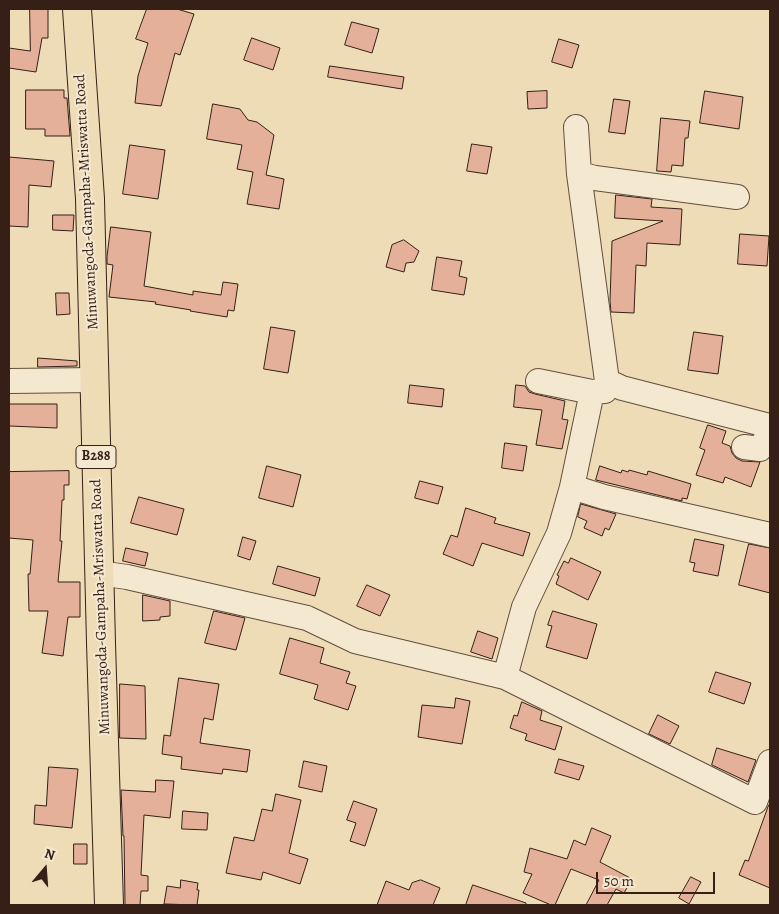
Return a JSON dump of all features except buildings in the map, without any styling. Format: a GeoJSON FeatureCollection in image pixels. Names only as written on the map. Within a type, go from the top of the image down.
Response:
{"type":"FeatureCollection","features":[{"type":"Feature","properties":{"kind":"main road","name":"Minuwangoda-Gampaha-Mriswatta Road"},"geometry":{"type":"LineString","coordinates":[[77,9],[90,199],[109,905]]}},
{"type":"Feature","properties":{"kind":"street"},"geometry":{"type":"LineString","coordinates":[[505,677],[524,608],[559,533],[600,387],[578,174],[576,126]]}},
{"type":"Feature","properties":{"kind":"street"},"geometry":{"type":"LineString","coordinates":[[578,174],[595,178],[737,197]]}},
{"type":"Feature","properties":{"kind":"street"},"geometry":{"type":"LineString","coordinates":[[9,381],[94,380]]}},
{"type":"Feature","properties":{"kind":"street"},"geometry":{"type":"LineString","coordinates":[[538,381],[622,388],[770,426]]}},
{"type":"Feature","properties":{"kind":"street"},"geometry":{"type":"LineString","coordinates":[[744,447],[760,449],[770,431]]}},
{"type":"Feature","properties":{"kind":"street"},"geometry":{"type":"LineString","coordinates":[[572,487],[604,497],[770,535]]}},
{"type":"Feature","properties":{"kind":"street"},"geometry":{"type":"LineString","coordinates":[[99,573],[127,577],[307,618],[355,641],[505,677],[755,802],[770,762]]}}]}
